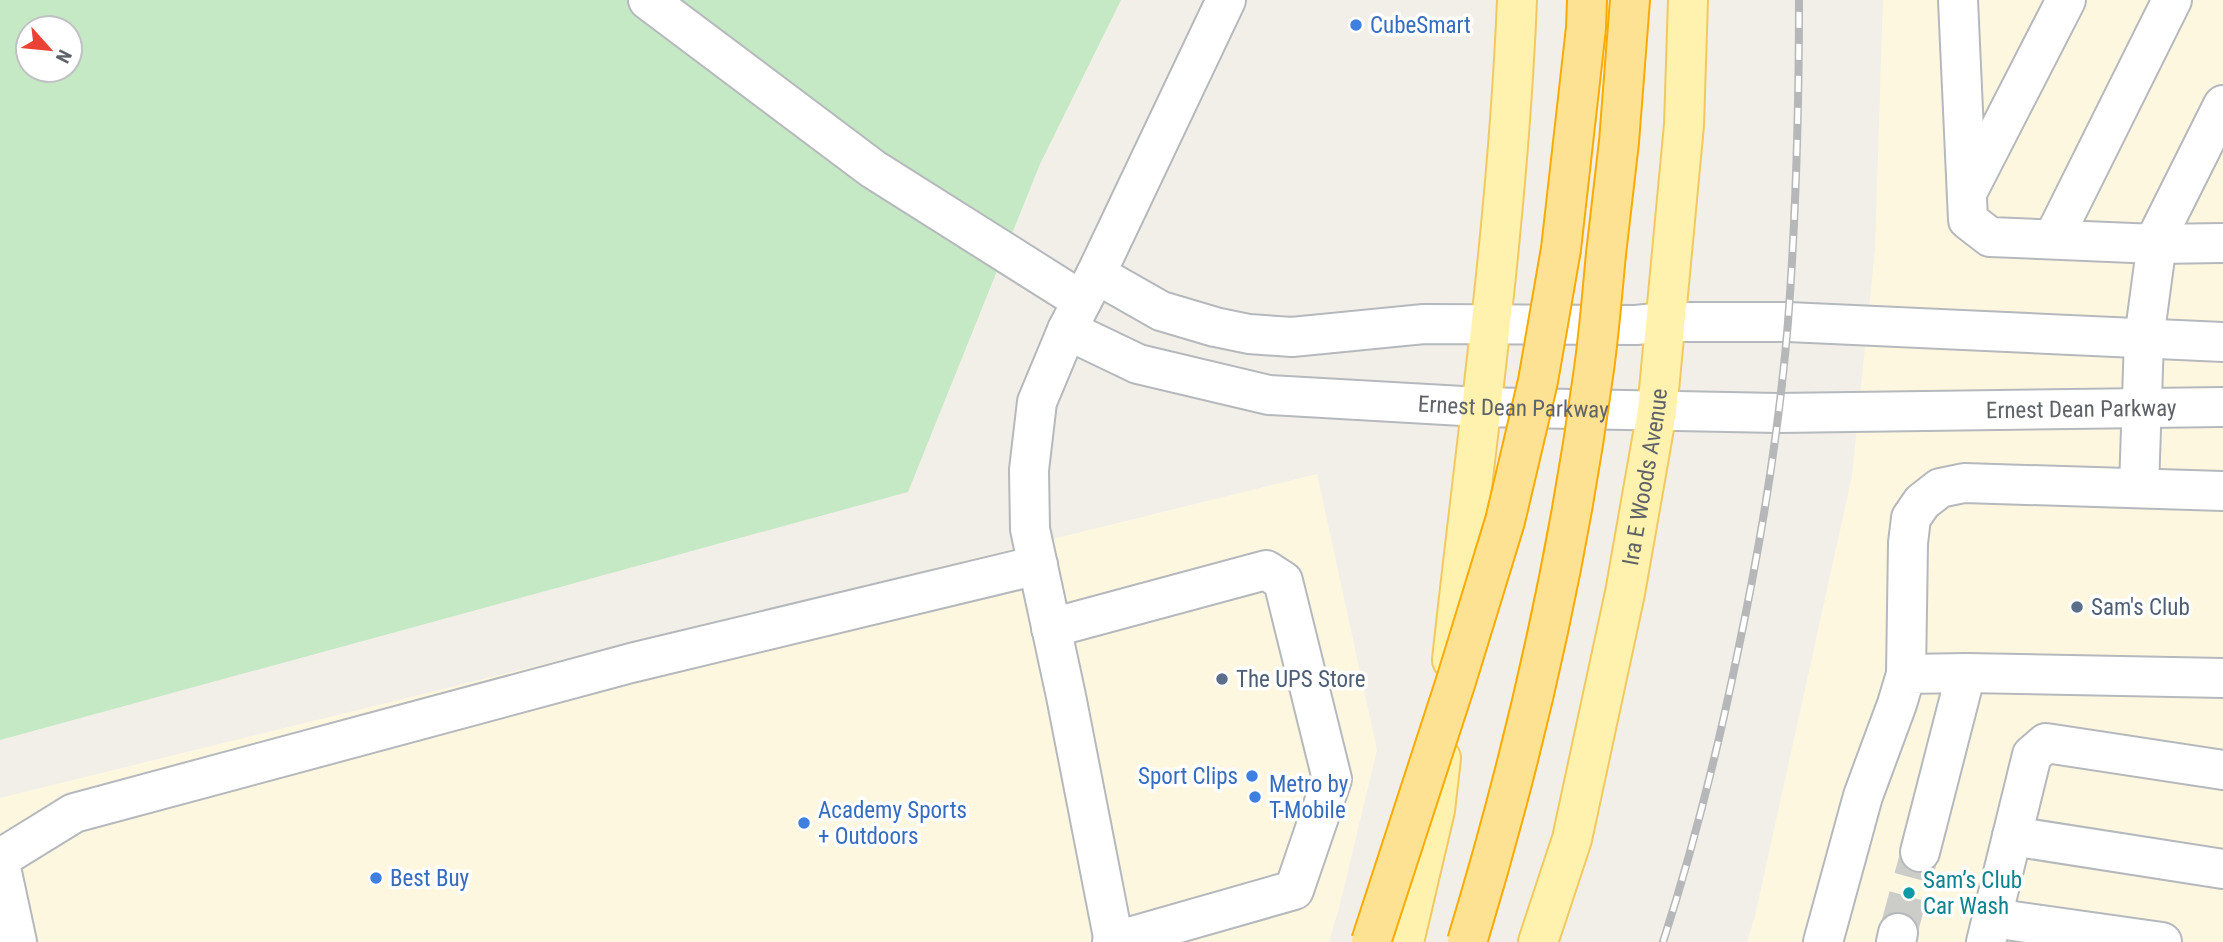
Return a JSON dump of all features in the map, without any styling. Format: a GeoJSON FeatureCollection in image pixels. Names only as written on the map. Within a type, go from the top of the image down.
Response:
{"type":"FeatureCollection","features":[{"type":"Feature","properties":{"kind":"highway"},"geometry":{"type":"LineString","coordinates":[[1371,942],[1506,521],[1538,381],[1561,249],[1587,0]]}},
{"type":"Feature","properties":{"kind":"highway"},"geometry":{"type":"LineString","coordinates":[[1467,942],[1519,751],[1556,593],[1592,386],[1619,142],[1630,0]]}},
{"type":"Feature","properties":{"kind":"main road"},"geometry":{"type":"LineString","coordinates":[[1404,942],[1434,810],[1490,324],[1513,93],[1517,0]]}},
{"type":"Feature","properties":{"kind":"main road","name":"Ira E Woods Avenue"},"geometry":{"type":"LineString","coordinates":[[1538,942],[1572,839],[1625,593],[1657,411],[1684,125],[1688,0]]}},
{"type":"Feature","properties":{"kind":"street"},"geometry":{"type":"LineString","coordinates":[[648,0],[873,169],[1082,302],[1161,311],[1249,334],[1292,337],[1424,324],[1636,325],[1665,322],[1788,322],[2223,342]]}},
{"type":"Feature","properties":{"kind":"street"},"geometry":{"type":"LineString","coordinates":[[1051,628],[1266,570],[1283,581],[1332,779],[1294,890],[1114,942],[1030,529],[1029,470],[1037,402],[1226,0]]}},
{"type":"Feature","properties":{"kind":"street"},"geometry":{"type":"LineString","coordinates":[[1966,194],[2066,0]]}},
{"type":"Feature","properties":{"kind":"street"},"geometry":{"type":"LineString","coordinates":[[2053,239],[2172,0]]}},
{"type":"Feature","properties":{"kind":"street"},"geometry":{"type":"LineString","coordinates":[[1959,2],[1968,220],[1990,237],[2157,244],[2223,243]]}},
{"type":"Feature","properties":{"kind":"street"},"geometry":{"type":"LineString","coordinates":[[2138,488],[2144,338],[2158,235],[2223,106]]}},
{"type":"Feature","properties":{"kind":"street","name":"Ernest Dean Parkway"},"geometry":{"type":"LineString","coordinates":[[1082,302],[1138,364],[1269,395],[1480,407],[1778,413],[2223,407]]}},
{"type":"Feature","properties":{"kind":"street"},"geometry":{"type":"LineString","coordinates":[[1824,942],[1863,796],[1906,674],[1908,543],[1912,518],[1922,502],[1940,488],[1964,483],[2223,491]]}},
{"type":"Feature","properties":{"kind":"street"},"geometry":{"type":"LineString","coordinates":[[0,856],[74,813],[631,663],[1038,565]]}},
{"type":"Feature","properties":{"kind":"street"},"geometry":{"type":"LineString","coordinates":[[1920,852],[1966,673]]}},
{"type":"Feature","properties":{"kind":"street"},"geometry":{"type":"LineString","coordinates":[[1906,674],[2223,678]]}},
{"type":"Feature","properties":{"kind":"street"},"geometry":{"type":"LineString","coordinates":[[2162,942],[1989,930],[2032,755],[2046,743],[2223,770]]}},
{"type":"Feature","properties":{"kind":"street"},"geometry":{"type":"LineString","coordinates":[[2012,836],[2223,869]]}},
{"type":"Feature","properties":{"kind":"street"},"geometry":{"type":"LineString","coordinates":[[0,863],[17,942]]}},
{"type":"Feature","properties":{"kind":"shaded area"},"geometry":{"type":"Polygon","coordinates":[[[1883,0],[2223,0],[2223,942],[1747,942],[1852,476],[1875,249],[1883,0]]]}},
{"type":"Feature","properties":{"kind":"shaded area"},"geometry":{"type":"Polygon","coordinates":[[[1317,474],[1377,750],[1329,942],[0,942],[0,798],[1317,474]]]}},
{"type":"Feature","properties":{"kind":"green space"},"geometry":{"type":"Polygon","coordinates":[[[0,0],[1121,0],[1040,164],[908,492],[0,740],[0,0]]]}},
{"type":"Feature","properties":{"kind":"tunnel"},"geometry":{"type":"LineString","coordinates":[[1898,933],[1920,852]]}},
{"type":"Feature","properties":{"kind":"railway"},"geometry":{"type":"LineString","coordinates":[[1663,942],[1695,834],[1722,724],[1754,569],[1774,446],[1788,322],[1793,242],[1799,0]]}},
{"type":"Feature","properties":{"kind":"place","name":"CubeSmart"},"geometry":{"type":"Point","coordinates":[1356,25]}},
{"type":"Feature","properties":{"kind":"place","name":"Sam's Club"},"geometry":{"type":"Point","coordinates":[2077,607]}},
{"type":"Feature","properties":{"kind":"place","name":"The UPS Store"},"geometry":{"type":"Point","coordinates":[1222,679]}},
{"type":"Feature","properties":{"kind":"place","name":"Sport Clips"},"geometry":{"type":"Point","coordinates":[1252,776]}},
{"type":"Feature","properties":{"kind":"place","name":"Metro by T-Mobile"},"geometry":{"type":"Point","coordinates":[1255,797]}},
{"type":"Feature","properties":{"kind":"place","name":"Academy Sports + Outdoors"},"geometry":{"type":"Point","coordinates":[804,823]}},
{"type":"Feature","properties":{"kind":"place","name":"Best Buy"},"geometry":{"type":"Point","coordinates":[376,878]}},
{"type":"Feature","properties":{"kind":"place","name":"Sam’s Club Car Wash"},"geometry":{"type":"Point","coordinates":[1909,893]}}]}
